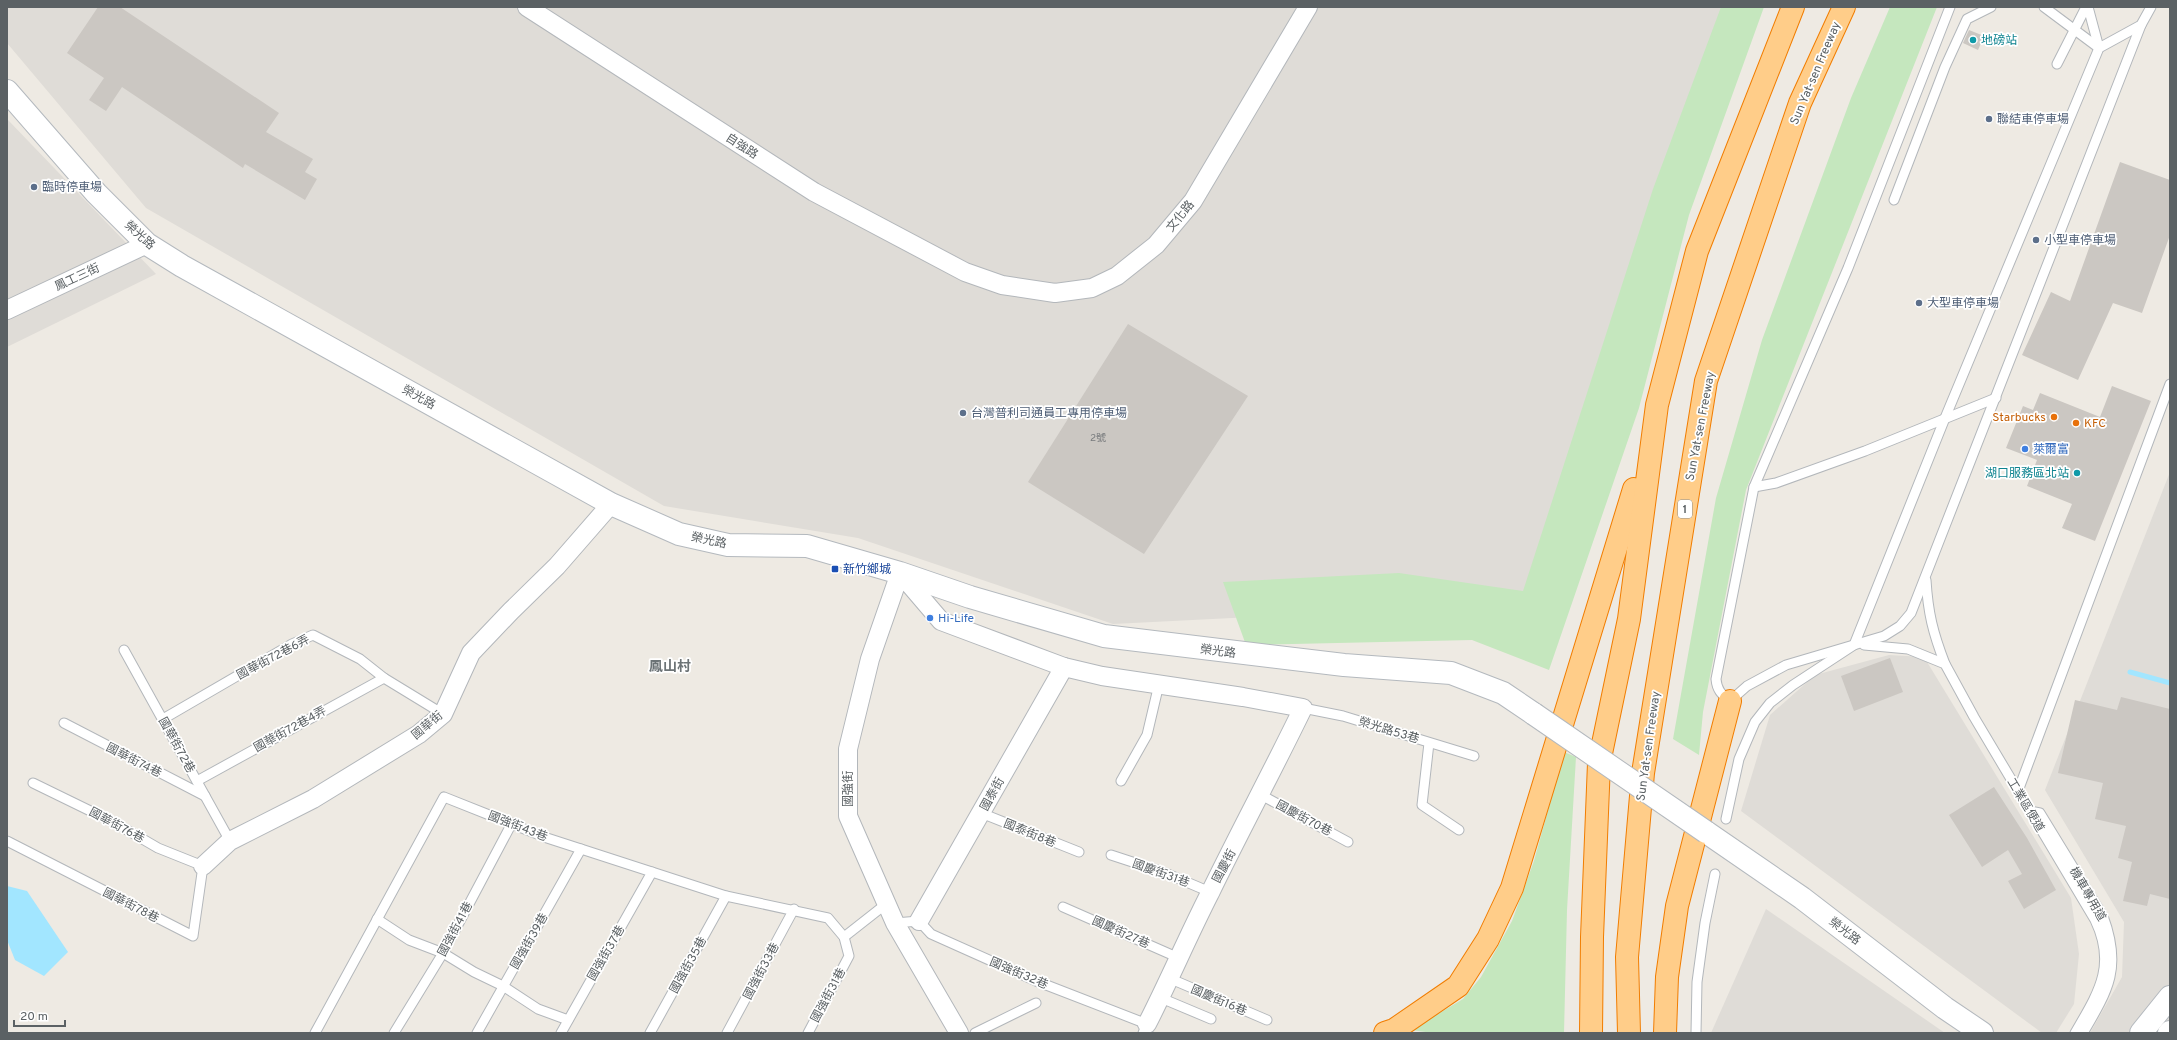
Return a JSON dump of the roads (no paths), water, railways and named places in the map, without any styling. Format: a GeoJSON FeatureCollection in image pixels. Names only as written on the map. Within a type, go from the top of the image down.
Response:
{"type":"FeatureCollection","features":[{"type":"Feature","properties":{"kind":"highway"},"geometry":{"type":"LineString","coordinates":[[1385,1033],[1394,1030],[1458,986],[1488,939],[1512,888],[1630,506],[1697,251],[1793,7]]}},
{"type":"Feature","properties":{"kind":"highway","name":"Sun Yat-sen Freeway"},"geometry":{"type":"LineString","coordinates":[[1629,1033],[1627,957],[1643,773],[1706,380],[1800,103],[1844,7]]}},
{"type":"Feature","properties":{"kind":"highway"},"geometry":{"type":"LineString","coordinates":[[1591,1033],[1592,937],[1600,763],[1628,619],[1657,405]]}},
{"type":"Feature","properties":{"kind":"highway"},"geometry":{"type":"LineString","coordinates":[[1665,1033],[1667,977],[1677,906],[1730,701]]}},
{"type":"Feature","properties":{"kind":"street","name":"自強路"},"geometry":{"type":"LineString","coordinates":[[527,7],[814,192],[965,272]]}},
{"type":"Feature","properties":{"kind":"street","name":"文化路"},"geometry":{"type":"LineString","coordinates":[[965,272],[1002,285],[1055,293],[1092,288],[1117,276],[1156,245],[1192,201],[1308,7]]}},
{"type":"Feature","properties":{"kind":"street","name":"榮光路"},"geometry":{"type":"LineString","coordinates":[[7,91],[96,193],[147,244],[182,266],[611,504],[679,534],[728,545],[807,546],[900,573],[970,597],[1104,636],[1344,665],[1451,673],[1503,693],[1802,898],[1946,1008],[1982,1033]]}},
{"type":"Feature","properties":{"kind":"street","name":"鳳工三街"},"geometry":{"type":"LineString","coordinates":[[7,310],[147,244]]}},
{"type":"Feature","properties":{"kind":"street","name":"國華街"},"geometry":{"type":"LineString","coordinates":[[203,866],[230,841],[313,799],[418,734],[443,714],[472,653],[510,611],[557,566],[611,504]]}},
{"type":"Feature","properties":{"kind":"street"},"geometry":{"type":"LineString","coordinates":[[900,573],[941,621],[1064,667],[1102,676],[1243,697],[1303,708]]}},
{"type":"Feature","properties":{"kind":"street","name":"國強街"},"geometry":{"type":"LineString","coordinates":[[900,573],[870,659],[848,749],[848,816],[895,923],[959,1033]]}},
{"type":"Feature","properties":{"kind":"street","name":"國泰街"},"geometry":{"type":"LineString","coordinates":[[918,921],[1064,667]]}},
{"type":"Feature","properties":{"kind":"street","name":"國慶街"},"geometry":{"type":"LineString","coordinates":[[1145,1029],[1171,979],[1179,958],[1210,892],[1261,795],[1303,708]]}},
{"type":"Feature","properties":{"kind":"street"},"geometry":{"type":"LineString","coordinates":[[2141,1033],[2170,997]]}},
{"type":"Feature","properties":{"kind":"lane"},"geometry":{"type":"LineString","coordinates":[[1950,7],[1848,268],[1754,487],[1716,679],[1716,687],[1720,694],[1730,701],[1746,686],[1786,664],[1884,636],[1900,626],[1911,613],[2141,26],[2151,7]]}},
{"type":"Feature","properties":{"kind":"lane"},"geometry":{"type":"LineString","coordinates":[[1894,200],[1945,67],[1967,19],[1990,7]]}},
{"type":"Feature","properties":{"kind":"lane"},"geometry":{"type":"LineString","coordinates":[[2044,7],[2100,48]]}},
{"type":"Feature","properties":{"kind":"lane"},"geometry":{"type":"LineString","coordinates":[[2057,64],[2074,29],[2087,7]]}},
{"type":"Feature","properties":{"kind":"lane"},"geometry":{"type":"LineString","coordinates":[[2087,7],[2100,48]]}},
{"type":"Feature","properties":{"kind":"lane"},"geometry":{"type":"LineString","coordinates":[[1726,820],[1738,760],[1755,722],[1770,703],[1793,685],[1854,644],[1945,418],[2100,48],[2141,26]]}},
{"type":"Feature","properties":{"kind":"lane"},"geometry":{"type":"LineString","coordinates":[[2018,791],[2170,384]]}},
{"type":"Feature","properties":{"kind":"lane"},"geometry":{"type":"LineString","coordinates":[[1754,487],[1776,483],[1858,454],[1996,398]]}},
{"type":"Feature","properties":{"kind":"lane","name":"工業區便道"},"geometry":{"type":"LineString","coordinates":[[1926,577],[1928,610],[1932,630],[1945,664],[1974,718],[2102,934],[2106,965],[2103,981],[2097,995],[2075,1033]]}},
{"type":"Feature","properties":{"kind":"lane","name":"國華街72巷6弄"},"geometry":{"type":"LineString","coordinates":[[163,719],[292,644],[313,635],[360,659],[384,678],[443,714]]}},
{"type":"Feature","properties":{"kind":"lane"},"geometry":{"type":"LineString","coordinates":[[1854,644],[1886,645],[1908,649],[1945,664]]}},
{"type":"Feature","properties":{"kind":"lane","name":"國華街72巷"},"geometry":{"type":"LineString","coordinates":[[124,650],[230,841]]}},
{"type":"Feature","properties":{"kind":"lane","name":"國華街72巷4弄"},"geometry":{"type":"LineString","coordinates":[[197,781],[384,678]]}},
{"type":"Feature","properties":{"kind":"lane"},"geometry":{"type":"LineString","coordinates":[[1121,781],[1147,735],[1159,684]]}},
{"type":"Feature","properties":{"kind":"lane","name":"榮光路53巷"},"geometry":{"type":"LineString","coordinates":[[1303,708],[1343,716],[1474,756]]}},
{"type":"Feature","properties":{"kind":"lane","name":"國華街74巷"},"geometry":{"type":"LineString","coordinates":[[64,723],[205,796]]}},
{"type":"Feature","properties":{"kind":"lane"},"geometry":{"type":"LineString","coordinates":[[1429,743],[1422,805],[1459,830]]}},
{"type":"Feature","properties":{"kind":"lane","name":"國華街76巷"},"geometry":{"type":"LineString","coordinates":[[33,783],[115,823],[158,848],[203,866]]}},
{"type":"Feature","properties":{"kind":"lane","name":"國慶街70巷"},"geometry":{"type":"LineString","coordinates":[[1261,795],[1348,842]]}},
{"type":"Feature","properties":{"kind":"lane","name":"國強街43巷"},"geometry":{"type":"LineString","coordinates":[[315,1033],[444,797],[582,849],[726,896],[794,909],[828,918],[844,937],[849,956]]}},
{"type":"Feature","properties":{"kind":"lane","name":"機車專用道"},"geometry":{"type":"LineString","coordinates":[[2030,811],[2040,813],[2102,916],[2109,932],[2113,966],[2110,983],[2104,998],[2083,1033]]}},
{"type":"Feature","properties":{"kind":"lane","name":"國泰街8巷"},"geometry":{"type":"LineString","coordinates":[[981,813],[1079,852]]}},
{"type":"Feature","properties":{"kind":"lane","name":"國強街41巷"},"geometry":{"type":"LineString","coordinates":[[394,1033],[443,953],[512,823]]}},
{"type":"Feature","properties":{"kind":"lane","name":"國華街78巷"},"geometry":{"type":"LineString","coordinates":[[7,841],[193,936],[203,866]]}},
{"type":"Feature","properties":{"kind":"lane","name":"國強街39巷"},"geometry":{"type":"LineString","coordinates":[[477,1033],[582,849]]}},
{"type":"Feature","properties":{"kind":"lane","name":"國慶街31巷"},"geometry":{"type":"LineString","coordinates":[[1111,855],[1163,872],[1210,892]]}},
{"type":"Feature","properties":{"kind":"lane","name":"國強街37巷"},"geometry":{"type":"LineString","coordinates":[[561,1033],[652,872]]}},
{"type":"Feature","properties":{"kind":"lane"},"geometry":{"type":"LineString","coordinates":[[1696,1033],[1697,982],[1705,923],[1715,874]]}},
{"type":"Feature","properties":{"kind":"lane","name":"國強街35巷"},"geometry":{"type":"LineString","coordinates":[[650,1033],[726,896]]}},
{"type":"Feature","properties":{"kind":"lane"},"geometry":{"type":"LineString","coordinates":[[844,937],[886,904]]}},
{"type":"Feature","properties":{"kind":"lane","name":"國慶街27巷"},"geometry":{"type":"LineString","coordinates":[[1064,907],[1179,958]]}},
{"type":"Feature","properties":{"kind":"lane","name":"國強街33巷"},"geometry":{"type":"LineString","coordinates":[[727,1033],[794,909]]}},
{"type":"Feature","properties":{"kind":"lane"},"geometry":{"type":"LineString","coordinates":[[377,919],[409,940],[443,953],[474,972],[503,986],[538,1009],[568,1020]]}},
{"type":"Feature","properties":{"kind":"lane"},"geometry":{"type":"LineString","coordinates":[[895,923],[918,921]]}},
{"type":"Feature","properties":{"kind":"lane","name":"國強街32巷"},"geometry":{"type":"LineString","coordinates":[[918,921],[931,934],[1145,1029]]}},
{"type":"Feature","properties":{"kind":"lane","name":"國強街31巷"},"geometry":{"type":"LineString","coordinates":[[808,1033],[849,956]]}},
{"type":"Feature","properties":{"kind":"lane","name":"國慶街16巷"},"geometry":{"type":"LineString","coordinates":[[1171,979],[1267,1020]]}},
{"type":"Feature","properties":{"kind":"lane"},"geometry":{"type":"LineString","coordinates":[[1161,998],[1211,1019]]}},
{"type":"Feature","properties":{"kind":"lane"},"geometry":{"type":"LineString","coordinates":[[975,1033],[1036,1004]]}},
{"type":"Feature","properties":{"kind":"water"},"geometry":{"type":"Polygon","coordinates":[[[7,886],[27,891],[68,952],[44,976],[15,960],[7,940],[7,886]]]}},
{"type":"Feature","properties":{"kind":"waterway"},"geometry":{"type":"LineString","coordinates":[[2130,672],[2170,683]]}},
{"type":"Feature","properties":{"kind":"place","name":"地磅站"},"geometry":{"type":"Point","coordinates":[1973,40]}},
{"type":"Feature","properties":{"kind":"place","name":"聯結車停車場"},"geometry":{"type":"Point","coordinates":[1989,119]}},
{"type":"Feature","properties":{"kind":"place","name":"臨時停車場"},"geometry":{"type":"Point","coordinates":[34,187]}},
{"type":"Feature","properties":{"kind":"place","name":"小型車停車場"},"geometry":{"type":"Point","coordinates":[2036,240]}},
{"type":"Feature","properties":{"kind":"place","name":"大型車停車場"},"geometry":{"type":"Point","coordinates":[1919,303]}},
{"type":"Feature","properties":{"kind":"place","name":"台灣普利司通員工專用停車場"},"geometry":{"type":"Point","coordinates":[963,413]}},
{"type":"Feature","properties":{"kind":"place","name":"Starbucks"},"geometry":{"type":"Point","coordinates":[2054,417]}},
{"type":"Feature","properties":{"kind":"place","name":"KFC"},"geometry":{"type":"Point","coordinates":[2076,423]}},
{"type":"Feature","properties":{"kind":"place","name":"萊爾富"},"geometry":{"type":"Point","coordinates":[2025,449]}},
{"type":"Feature","properties":{"kind":"place","name":"湖口服務區北站"},"geometry":{"type":"Point","coordinates":[2077,473]}},
{"type":"Feature","properties":{"kind":"place","name":"新竹鄉城"},"geometry":{"type":"Point","coordinates":[835,569]}},
{"type":"Feature","properties":{"kind":"place","name":"Hi-Life"},"geometry":{"type":"Point","coordinates":[930,618]}},
{"type":"Feature","properties":{"kind":"district","name":"鳳山村"},"geometry":{"type":"Point","coordinates":[670,666]}}]}
